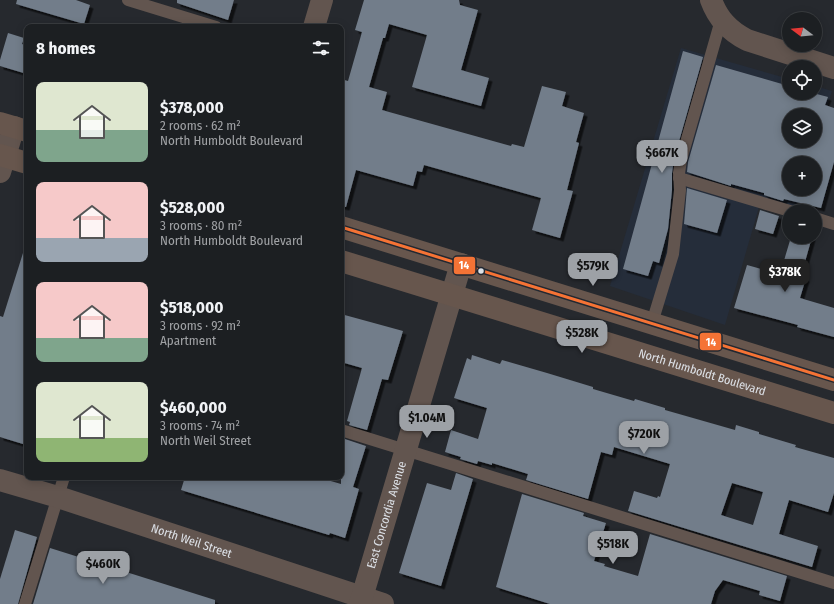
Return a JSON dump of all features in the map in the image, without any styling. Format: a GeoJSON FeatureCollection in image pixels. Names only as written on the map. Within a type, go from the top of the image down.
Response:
{"type":"FeatureCollection","features":[{"type":"Feature","properties":{"kind":"main road"},"geometry":{"type":"LineString","coordinates":[[2,161],[24,163]]}},
{"type":"Feature","properties":{"kind":"main road"},"geometry":{"type":"LineString","coordinates":[[344,228],[834,380]]}},
{"type":"Feature","properties":{"kind":"main road","name":"North Humboldt Boulevard"},"geometry":{"type":"LineString","coordinates":[[344,262],[834,413]]}},
{"type":"Feature","properties":{"kind":"street"},"geometry":{"type":"LineString","coordinates":[[315,24],[322,0]]}},
{"type":"Feature","properties":{"kind":"street"},"geometry":{"type":"LineString","coordinates":[[710,0],[716,13],[725,26],[737,35],[747,40],[834,68]]}},
{"type":"Feature","properties":{"kind":"street"},"geometry":{"type":"LineString","coordinates":[[2,161],[14,127]]}},
{"type":"Feature","properties":{"kind":"street","name":"East Concordia Avenue"},"geometry":{"type":"LineString","coordinates":[[361,601],[461,264]]}},
{"type":"Feature","properties":{"kind":"street","name":"North Weil Street"},"geometry":{"type":"LineString","coordinates":[[0,480],[58,498],[361,601],[383,604]]}},
{"type":"Feature","properties":{"kind":"lane"},"geometry":{"type":"LineString","coordinates":[[128,0],[206,24]]}},
{"type":"Feature","properties":{"kind":"lane"},"geometry":{"type":"LineString","coordinates":[[652,323],[673,254],[680,190],[679,178],[681,160],[721,20]]}},
{"type":"Feature","properties":{"kind":"lane"},"geometry":{"type":"LineString","coordinates":[[679,178],[782,209]]}},
{"type":"Feature","properties":{"kind":"lane"},"geometry":{"type":"LineString","coordinates":[[822,220],[834,224]]}},
{"type":"Feature","properties":{"kind":"lane"},"geometry":{"type":"LineString","coordinates":[[344,431],[834,583]]}},
{"type":"Feature","properties":{"kind":"lane"},"geometry":{"type":"LineString","coordinates":[[25,604],[63,480]]}},
{"type":"Feature","properties":{"kind":"shaded area"},"geometry":{"type":"Polygon","coordinates":[[[681,48],[782,77],[782,100],[822,100],[822,88],[832,91],[822,122],[822,108],[782,108],[782,148],[814,148],[811,156],[782,156],[782,196],[799,196],[796,204],[782,204],[782,210],[759,207],[725,325],[610,286],[681,48]]]}},
{"type":"Feature","properties":{"kind":"building"},"geometry":{"type":"Polygon","coordinates":[[[17,0],[76,0],[90,5],[84,24],[16,4],[17,0]]]}},
{"type":"Feature","properties":{"kind":"building"},"geometry":{"type":"Polygon","coordinates":[[[177,0],[234,0],[228,20],[177,3],[177,0]]]}},
{"type":"Feature","properties":{"kind":"building"},"geometry":{"type":"Polygon","coordinates":[[[364,0],[459,0],[460,5],[478,10],[461,70],[489,78],[481,106],[412,87],[427,35],[389,24],[385,38],[383,38],[369,87],[387,92],[382,110],[511,146],[512,144],[524,147],[542,86],[566,92],[562,106],[584,113],[576,142],[579,143],[567,190],[573,191],[560,238],[532,230],[541,198],[424,165],[422,172],[417,171],[413,186],[356,170],[346,207],[344,207],[344,80],[348,81],[362,32],[355,30],[364,0]]]}},
{"type":"Feature","properties":{"kind":"building"},"geometry":{"type":"Polygon","coordinates":[[[8,33],[24,38],[22,44],[24,45],[24,73],[0,66],[0,60],[8,33]]]}},
{"type":"Feature","properties":{"kind":"building"},"geometry":{"type":"Polygon","coordinates":[[[683,51],[703,57],[674,159],[668,229],[659,263],[653,261],[648,276],[623,269],[683,51]]]}},
{"type":"Feature","properties":{"kind":"building"},"geometry":{"type":"Polygon","coordinates":[[[716,65],[782,84],[782,100],[822,100],[822,95],[828,97],[825,105],[834,108],[834,162],[822,204],[805,204],[784,199],[783,201],[764,195],[764,193],[731,184],[731,186],[687,172],[688,162],[716,65]]]}},
{"type":"Feature","properties":{"kind":"building"},"geometry":{"type":"Polygon","coordinates":[[[687,188],[727,200],[717,233],[684,224],[687,188]]]}},
{"type":"Feature","properties":{"kind":"building"},"geometry":{"type":"Polygon","coordinates":[[[760,210],[779,216],[773,234],[755,229],[760,210]]]}},
{"type":"Feature","properties":{"kind":"building"},"geometry":{"type":"Polygon","coordinates":[[[789,244],[810,244],[801,276],[806,278],[800,298],[834,308],[834,337],[797,327],[798,325],[734,308],[747,265],[780,274],[789,244]]]}},
{"type":"Feature","properties":{"kind":"building"},"geometry":{"type":"Polygon","coordinates":[[[24,253],[23,444],[0,437],[0,316],[3,317],[24,253]]]}},
{"type":"Feature","properties":{"kind":"building"},"geometry":{"type":"Polygon","coordinates":[[[344,315],[403,331],[388,380],[382,379],[367,430],[349,425],[350,422],[347,421],[362,368],[344,363],[344,315]]]}},
{"type":"Feature","properties":{"kind":"building"},"geometry":{"type":"Polygon","coordinates":[[[472,355],[500,364],[502,360],[593,387],[593,389],[634,401],[635,399],[665,408],[665,410],[735,430],[736,425],[759,432],[759,434],[796,445],[795,447],[834,458],[834,493],[828,512],[789,500],[779,534],[818,546],[812,567],[628,511],[634,491],[657,498],[658,496],[660,497],[670,464],[614,447],[612,455],[601,452],[588,499],[526,480],[528,474],[492,463],[492,465],[478,461],[477,464],[460,459],[461,457],[445,452],[451,430],[478,439],[487,408],[454,398],[467,358],[471,360],[472,355]],[[732,483],[721,515],[753,525],[763,492],[732,483]]]}},
{"type":"Feature","properties":{"kind":"building"},"geometry":{"type":"Polygon","coordinates":[[[345,439],[366,446],[353,487],[359,489],[345,538],[330,533],[329,535],[181,490],[184,480],[327,480],[341,484],[341,480],[344,480],[345,439]]]}},
{"type":"Feature","properties":{"kind":"building"},"geometry":{"type":"Polygon","coordinates":[[[456,473],[473,479],[441,586],[399,573],[427,483],[451,490],[456,473]]]}},
{"type":"Feature","properties":{"kind":"building"},"geometry":{"type":"Polygon","coordinates":[[[522,494],[584,513],[583,516],[606,523],[594,561],[605,564],[604,566],[638,576],[650,534],[787,576],[780,601],[759,595],[760,591],[723,580],[715,591],[711,604],[550,604],[496,587],[522,494]]]}},
{"type":"Feature","properties":{"kind":"building"},"geometry":{"type":"Polygon","coordinates":[[[15,530],[37,537],[18,604],[0,604],[0,579],[15,530]]]}},
{"type":"Feature","properties":{"kind":"building"},"geometry":{"type":"Polygon","coordinates":[[[50,548],[215,600],[215,604],[33,604],[50,548]]]}},
{"type":"Feature","properties":{"kind":"transit line","name":"14"},"geometry":{"type":"LineString","coordinates":[[344,228],[834,380]]}}]}
